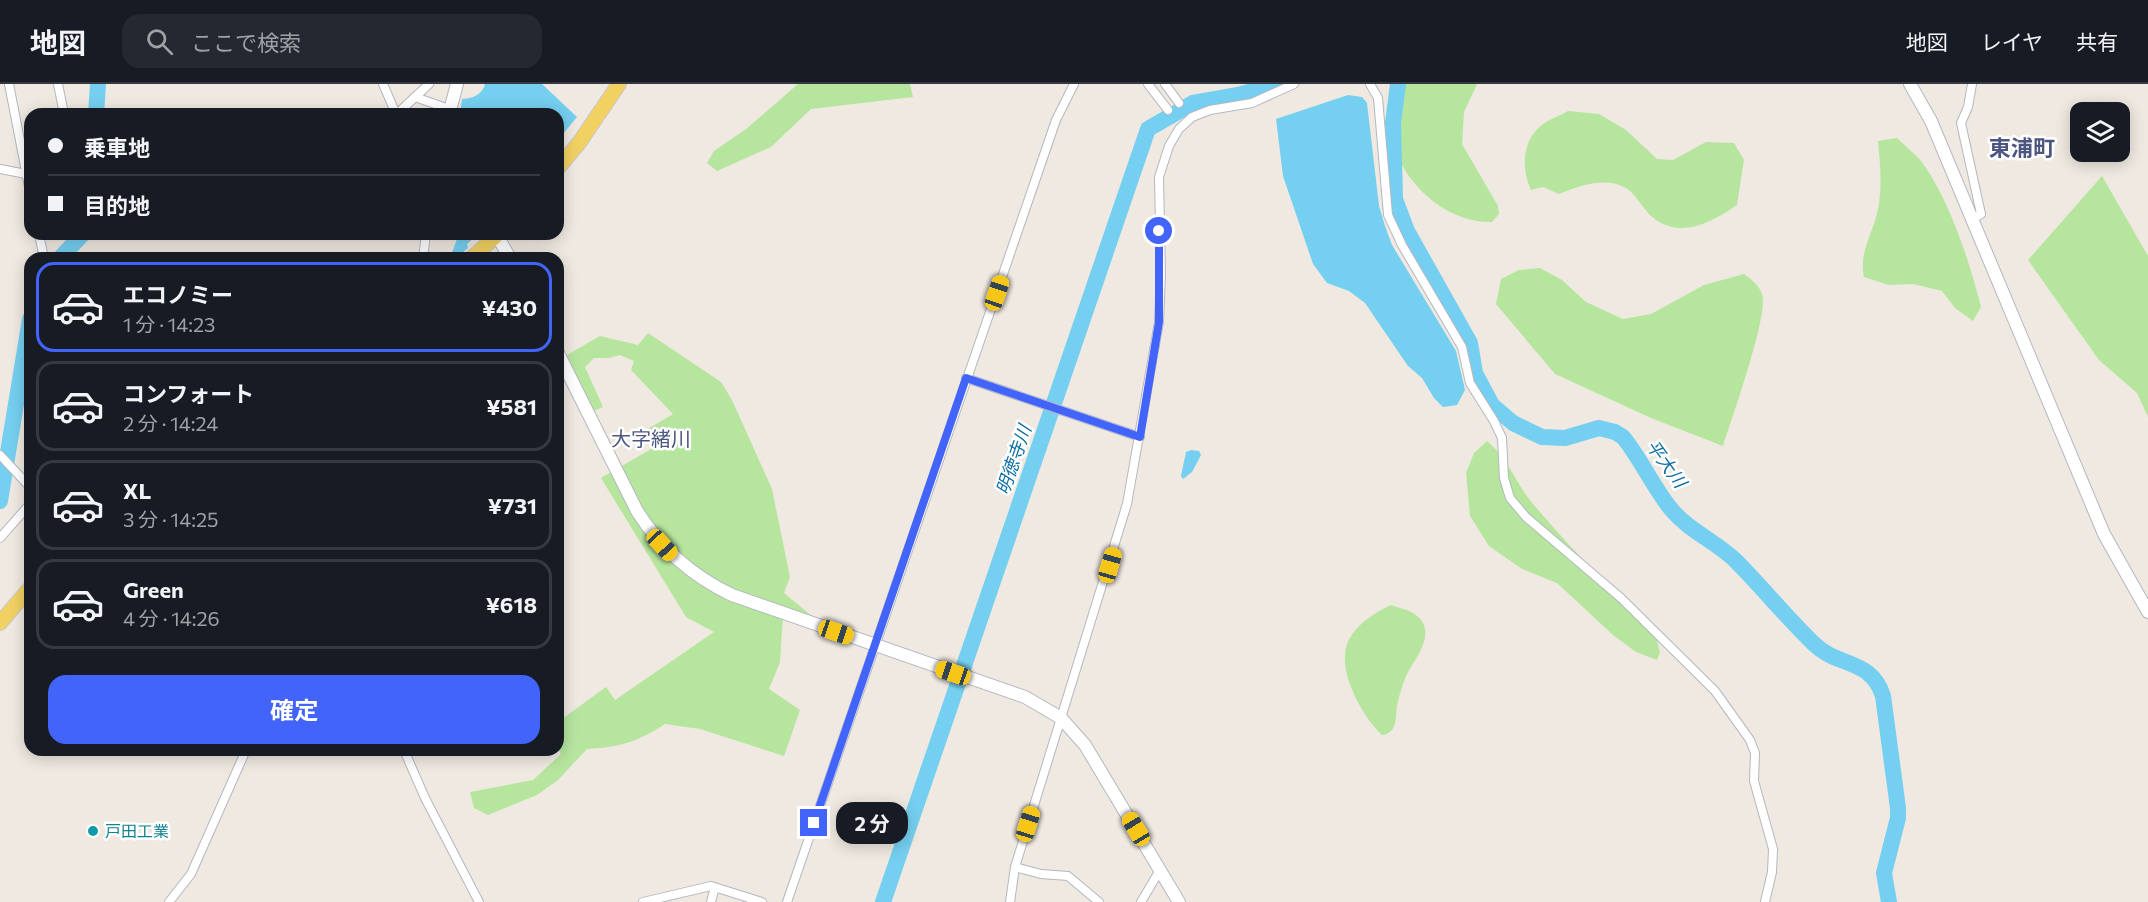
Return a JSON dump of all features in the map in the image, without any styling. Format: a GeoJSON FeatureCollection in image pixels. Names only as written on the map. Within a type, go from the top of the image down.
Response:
{"type":"FeatureCollection","features":[{"type":"Feature","properties":{"kind":"main road"},"geometry":{"type":"LineString","coordinates":[[564,161],[579,143],[619,84]]}},
{"type":"Feature","properties":{"kind":"main road"},"geometry":{"type":"LineString","coordinates":[[479,252],[492,240]]}},
{"type":"Feature","properties":{"kind":"main road"},"geometry":{"type":"LineString","coordinates":[[2,617],[24,594]]}},
{"type":"Feature","properties":{"kind":"street"},"geometry":{"type":"LineString","coordinates":[[9,84],[24,139]]}},
{"type":"Feature","properties":{"kind":"street"},"geometry":{"type":"LineString","coordinates":[[58,84],[63,108]]}},
{"type":"Feature","properties":{"kind":"street"},"geometry":{"type":"LineString","coordinates":[[383,84],[394,108]]}},
{"type":"Feature","properties":{"kind":"street"},"geometry":{"type":"LineString","coordinates":[[403,108],[429,84]]}},
{"type":"Feature","properties":{"kind":"street"},"geometry":{"type":"LineString","coordinates":[[450,108],[457,84]]}},
{"type":"Feature","properties":{"kind":"street"},"geometry":{"type":"LineString","coordinates":[[787,902],[1056,120],[1074,84]]}},
{"type":"Feature","properties":{"kind":"street"},"geometry":{"type":"LineString","coordinates":[[1148,84],[1168,110]]}},
{"type":"Feature","properties":{"kind":"street"},"geometry":{"type":"LineString","coordinates":[[1165,84],[1179,103]]}},
{"type":"Feature","properties":{"kind":"street"},"geometry":{"type":"LineString","coordinates":[[1011,902],[1010,891],[1015,867],[1127,504],[1159,322],[1161,275],[1159,177],[1169,146],[1179,129],[1192,117],[1210,110],[1252,103],[1294,84]]}},
{"type":"Feature","properties":{"kind":"street"},"geometry":{"type":"LineString","coordinates":[[1370,84],[1378,98],[1388,215],[1402,245],[1462,347],[1470,383],[1502,438],[1504,478],[1510,498],[1526,517],[1621,598],[1715,691],[1750,740],[1755,753],[1754,781],[1767,819],[1773,849],[1772,872],[1765,902]]}},
{"type":"Feature","properties":{"kind":"street"},"geometry":{"type":"LineString","coordinates":[[1910,84],[1931,121],[2104,534],[2148,612]]}},
{"type":"Feature","properties":{"kind":"street"},"geometry":{"type":"LineString","coordinates":[[1971,220],[1981,214],[1961,123],[1968,107],[1972,84]]}},
{"type":"Feature","properties":{"kind":"street"},"geometry":{"type":"LineString","coordinates":[[415,97],[440,108]]}},
{"type":"Feature","properties":{"kind":"street"},"geometry":{"type":"LineString","coordinates":[[0,169],[24,174]]}},
{"type":"Feature","properties":{"kind":"street"},"geometry":{"type":"LineString","coordinates":[[564,365],[637,511],[652,534],[672,556],[696,576],[732,595],[1035,701],[1061,718],[1085,745],[1179,902]]}},
{"type":"Feature","properties":{"kind":"street"},"geometry":{"type":"LineString","coordinates":[[966,378],[1140,437]]}},
{"type":"Feature","properties":{"kind":"street"},"geometry":{"type":"LineString","coordinates":[[0,455],[24,481]]}},
{"type":"Feature","properties":{"kind":"street"},"geometry":{"type":"LineString","coordinates":[[0,538],[24,511]]}},
{"type":"Feature","properties":{"kind":"street"},"geometry":{"type":"LineString","coordinates":[[169,902],[191,874],[243,756]]}},
{"type":"Feature","properties":{"kind":"street"},"geometry":{"type":"LineString","coordinates":[[407,756],[425,798],[479,902]]}},
{"type":"Feature","properties":{"kind":"street"},"geometry":{"type":"LineString","coordinates":[[1015,867],[1041,874],[1068,876],[1099,902]]}},
{"type":"Feature","properties":{"kind":"street"},"geometry":{"type":"LineString","coordinates":[[1141,902],[1160,870]]}},
{"type":"Feature","properties":{"kind":"street"},"geometry":{"type":"LineString","coordinates":[[711,902],[716,887]]}},
{"type":"Feature","properties":{"kind":"street"},"geometry":{"type":"LineString","coordinates":[[643,902],[716,887],[762,902]]}},
{"type":"Feature","properties":{"kind":"green space"},"geometry":{"type":"Polygon","coordinates":[[[798,84],[910,84],[913,97],[811,109],[771,147],[717,171],[707,163],[714,151],[746,129],[798,84]]]}},
{"type":"Feature","properties":{"kind":"green space"},"geometry":{"type":"Polygon","coordinates":[[[1392,84],[1477,84],[1464,112],[1462,144],[1498,206],[1499,214],[1492,222],[1476,221],[1447,211],[1422,192],[1412,180],[1393,145],[1390,119],[1392,84]]]}},
{"type":"Feature","properties":{"kind":"green space"},"geometry":{"type":"Polygon","coordinates":[[[1568,111],[1599,114],[1626,130],[1657,159],[1673,160],[1706,142],[1734,143],[1744,160],[1737,205],[1705,223],[1683,228],[1661,223],[1650,215],[1629,190],[1618,184],[1592,184],[1559,194],[1543,187],[1531,190],[1525,164],[1530,139],[1535,131],[1545,123],[1568,111]]]}},
{"type":"Feature","properties":{"kind":"green space"},"geometry":{"type":"Polygon","coordinates":[[[1897,138],[1924,165],[1951,215],[1965,252],[1981,307],[1973,321],[1955,308],[1942,291],[1913,284],[1889,285],[1864,277],[1863,258],[1880,195],[1878,141],[1897,138]]]}},
{"type":"Feature","properties":{"kind":"green space"},"geometry":{"type":"Polygon","coordinates":[[[2102,176],[2148,256],[2148,417],[2137,393],[2099,360],[2028,260],[2102,176]]]}},
{"type":"Feature","properties":{"kind":"green space"},"geometry":{"type":"Polygon","coordinates":[[[1540,268],[1562,280],[1586,302],[1623,319],[1651,314],[1704,285],[1744,274],[1754,282],[1762,294],[1760,323],[1723,446],[1651,418],[1555,374],[1496,304],[1501,279],[1519,270],[1540,268]]]}},
{"type":"Feature","properties":{"kind":"green space"},"geometry":{"type":"Polygon","coordinates":[[[648,333],[721,382],[732,400],[772,489],[790,577],[784,593],[824,626],[783,616],[780,662],[769,689],[800,710],[784,756],[700,729],[665,724],[628,743],[587,749],[558,780],[537,795],[488,815],[474,808],[470,792],[533,780],[559,756],[564,756],[564,718],[606,687],[615,700],[714,632],[686,617],[601,478],[653,448],[646,430],[673,414],[631,370],[634,361],[620,355],[594,358],[585,367],[603,407],[594,411],[567,355],[600,336],[638,345],[648,333]]]}},
{"type":"Feature","properties":{"kind":"green space"},"geometry":{"type":"Polygon","coordinates":[[[1487,441],[1501,455],[1533,504],[1656,637],[1660,652],[1657,660],[1636,652],[1613,635],[1557,583],[1522,569],[1489,546],[1470,516],[1466,473],[1474,453],[1487,441]]]}},
{"type":"Feature","properties":{"kind":"green space"},"geometry":{"type":"Polygon","coordinates":[[[1391,605],[1411,612],[1421,620],[1425,627],[1425,635],[1424,644],[1403,685],[1393,728],[1387,734],[1382,735],[1368,719],[1356,698],[1347,676],[1345,655],[1350,638],[1361,624],[1391,605]]]}},
{"type":"Feature","properties":{"kind":"water"},"geometry":{"type":"Polygon","coordinates":[[[485,84],[542,84],[577,117],[564,133],[564,108],[461,108],[462,99],[470,98],[482,91],[485,84]]]}},
{"type":"Feature","properties":{"kind":"water"},"geometry":{"type":"Polygon","coordinates":[[[1348,95],[1362,97],[1367,103],[1379,206],[1392,245],[1456,351],[1465,390],[1457,405],[1443,407],[1434,398],[1422,378],[1408,366],[1365,303],[1349,291],[1327,283],[1313,264],[1283,176],[1276,119],[1348,95]]]}},
{"type":"Feature","properties":{"kind":"water"},"geometry":{"type":"Polygon","coordinates":[[[457,240],[471,240],[463,252],[452,252],[457,240]]]}},
{"type":"Feature","properties":{"kind":"water"},"geometry":{"type":"Polygon","coordinates":[[[1199,451],[1201,455],[1192,472],[1183,479],[1181,476],[1186,452],[1199,451]]]}},
{"type":"Feature","properties":{"kind":"waterway"},"geometry":{"type":"LineString","coordinates":[[96,108],[98,84]]}},
{"type":"Feature","properties":{"kind":"waterway","name":"明徳寺川"},"geometry":{"type":"LineString","coordinates":[[883,902],[1148,129],[1193,103],[1238,95],[1278,84]]}},
{"type":"Feature","properties":{"kind":"waterway","name":"平大川"},"geometry":{"type":"LineString","coordinates":[[1398,84],[1393,123],[1395,199],[1407,231],[1470,343],[1475,373],[1492,405],[1513,423],[1542,437],[1565,438],[1599,428],[1615,432],[1623,437],[1678,517],[1735,560],[1813,643],[1823,651],[1862,669],[1878,684],[1883,696],[1898,808],[1898,818],[1884,873],[1889,902]]}},
{"type":"Feature","properties":{"kind":"waterway"},"geometry":{"type":"LineString","coordinates":[[66,252],[77,240]]}},
{"type":"Feature","properties":{"kind":"waterway"},"geometry":{"type":"LineString","coordinates":[[0,501],[24,355]]}},
{"type":"Feature","properties":{"kind":"place","name":"戸田工業"},"geometry":{"type":"Point","coordinates":[93,831]}},
{"type":"Feature","properties":{"kind":"district","name":"東浦町"},"geometry":{"type":"Point","coordinates":[2022,148]}},
{"type":"Feature","properties":{"kind":"district","name":"大字緒川"},"geometry":{"type":"Point","coordinates":[651,439]}},
{"type":"Feature","properties":{"kind":"route"},"geometry":{"type":"LineString","coordinates":[[814,823],[966,378],[1140,437],[1159,322],[1161,275],[1159,231]]}}]}
